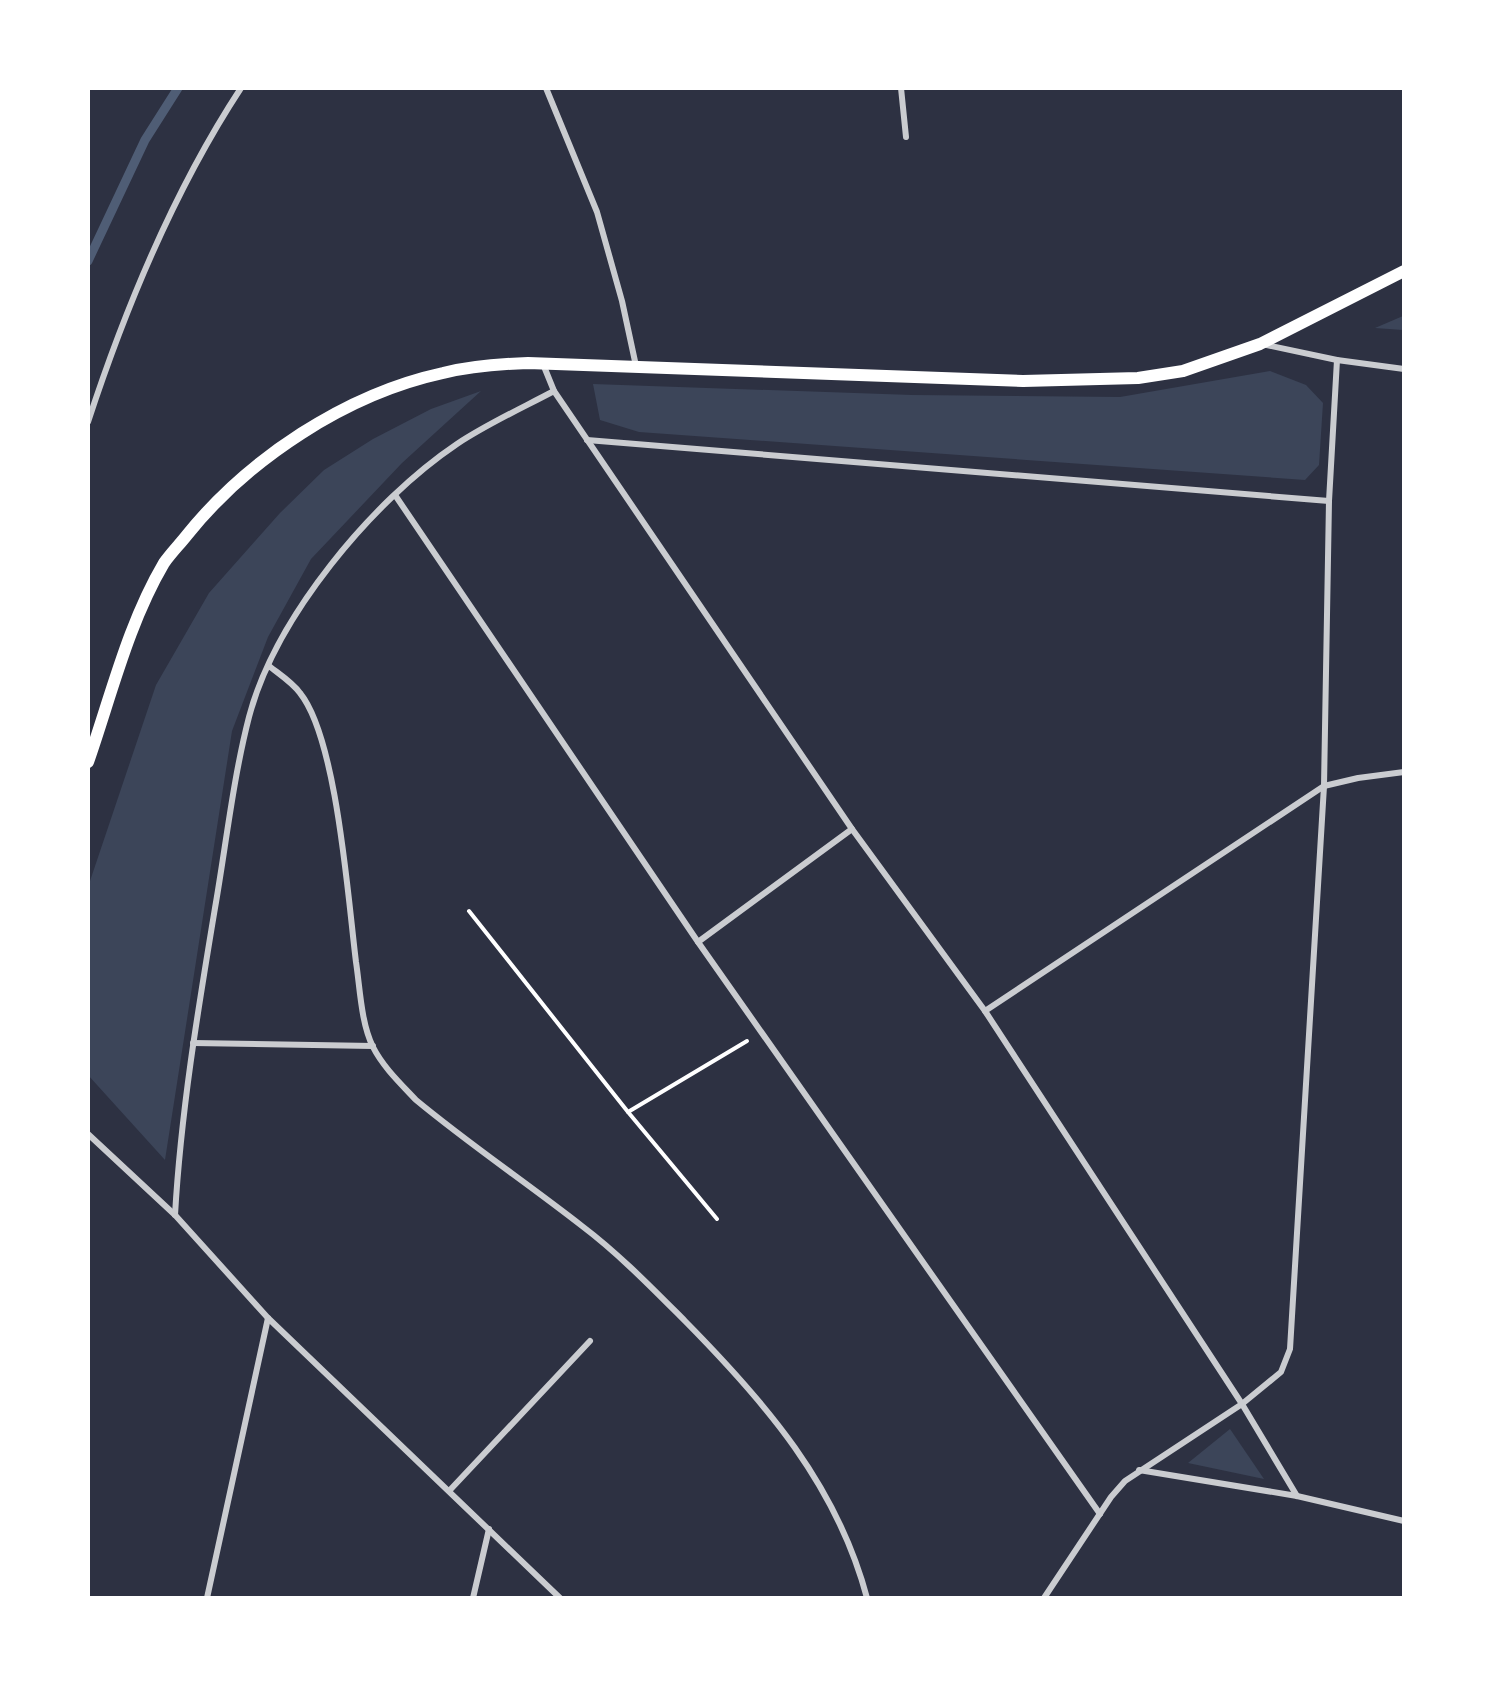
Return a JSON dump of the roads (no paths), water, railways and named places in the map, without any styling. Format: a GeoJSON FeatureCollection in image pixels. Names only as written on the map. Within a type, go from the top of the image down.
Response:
{"type":"FeatureCollection","features":[{"type":"Feature","properties":{"kind":"main road"},"geometry":{"type":"LineString","coordinates":[[88,762],[138,616],[165,562],[237,480],[284,444],[341,411],[398,387],[441,373],[483,365],[542,363],[1023,381],[1106,380],[1183,371],[1260,344],[1404,271]]}},
{"type":"Feature","properties":{"kind":"street"},"geometry":{"type":"LineString","coordinates":[[88,422],[108,361],[141,278],[177,201],[241,88]]}},
{"type":"Feature","properties":{"kind":"street"},"geometry":{"type":"LineString","coordinates":[[546,88],[597,212],[622,301],[636,366]]}},
{"type":"Feature","properties":{"kind":"street"},"geometry":{"type":"LineString","coordinates":[[901,88],[906,137]]}},
{"type":"Feature","properties":{"kind":"street"},"geometry":{"type":"LineString","coordinates":[[1260,344],[1337,360],[1404,369]]}},
{"type":"Feature","properties":{"kind":"street"},"geometry":{"type":"LineString","coordinates":[[1044,1598],[1125,1481],[1242,1404],[1281,1372],[1290,1349],[1324,786],[1329,501],[1337,360]]}},
{"type":"Feature","properties":{"kind":"street"},"geometry":{"type":"LineString","coordinates":[[542,363],[554,391],[852,829],[985,1011],[1242,1404],[1298,1496]]}},
{"type":"Feature","properties":{"kind":"street"},"geometry":{"type":"LineString","coordinates":[[175,1215],[179,1142],[193,1043],[242,750],[255,699],[269,666],[288,628],[316,585],[352,541],[395,495],[456,444],[554,391]]}},
{"type":"Feature","properties":{"kind":"street"},"geometry":{"type":"LineString","coordinates":[[587,440],[1329,501]]}},
{"type":"Feature","properties":{"kind":"street"},"geometry":{"type":"LineString","coordinates":[[395,495],[760,1032],[1100,1514]]}},
{"type":"Feature","properties":{"kind":"street"},"geometry":{"type":"LineString","coordinates":[[269,666],[300,692],[314,716],[322,743],[338,821],[358,975],[373,1046],[393,1076],[416,1100],[584,1227],[646,1282],[745,1382],[780,1424],[810,1470],[847,1540],[867,1598]]}},
{"type":"Feature","properties":{"kind":"street"},"geometry":{"type":"LineString","coordinates":[[985,1011],[1324,786],[1358,777],[1404,772]]}},
{"type":"Feature","properties":{"kind":"street"},"geometry":{"type":"LineString","coordinates":[[698,942],[852,829]]}},
{"type":"Feature","properties":{"kind":"street"},"geometry":{"type":"LineString","coordinates":[[193,1043],[373,1046]]}},
{"type":"Feature","properties":{"kind":"street"},"geometry":{"type":"LineString","coordinates":[[88,1134],[175,1215],[268,1318],[450,1490],[560,1598]]}},
{"type":"Feature","properties":{"kind":"street"},"geometry":{"type":"LineString","coordinates":[[207,1598],[268,1318]]}},
{"type":"Feature","properties":{"kind":"street"},"geometry":{"type":"LineString","coordinates":[[450,1490],[590,1341]]}},
{"type":"Feature","properties":{"kind":"street"},"geometry":{"type":"LineString","coordinates":[[1139,1470],[1298,1496],[1404,1521]]}},
{"type":"Feature","properties":{"kind":"street"},"geometry":{"type":"LineString","coordinates":[[473,1598],[489,1529]]}},
{"type":"Feature","properties":{"kind":"waterway"},"geometry":{"type":"LineString","coordinates":[[88,261],[145,140],[178,88]]}}]}
